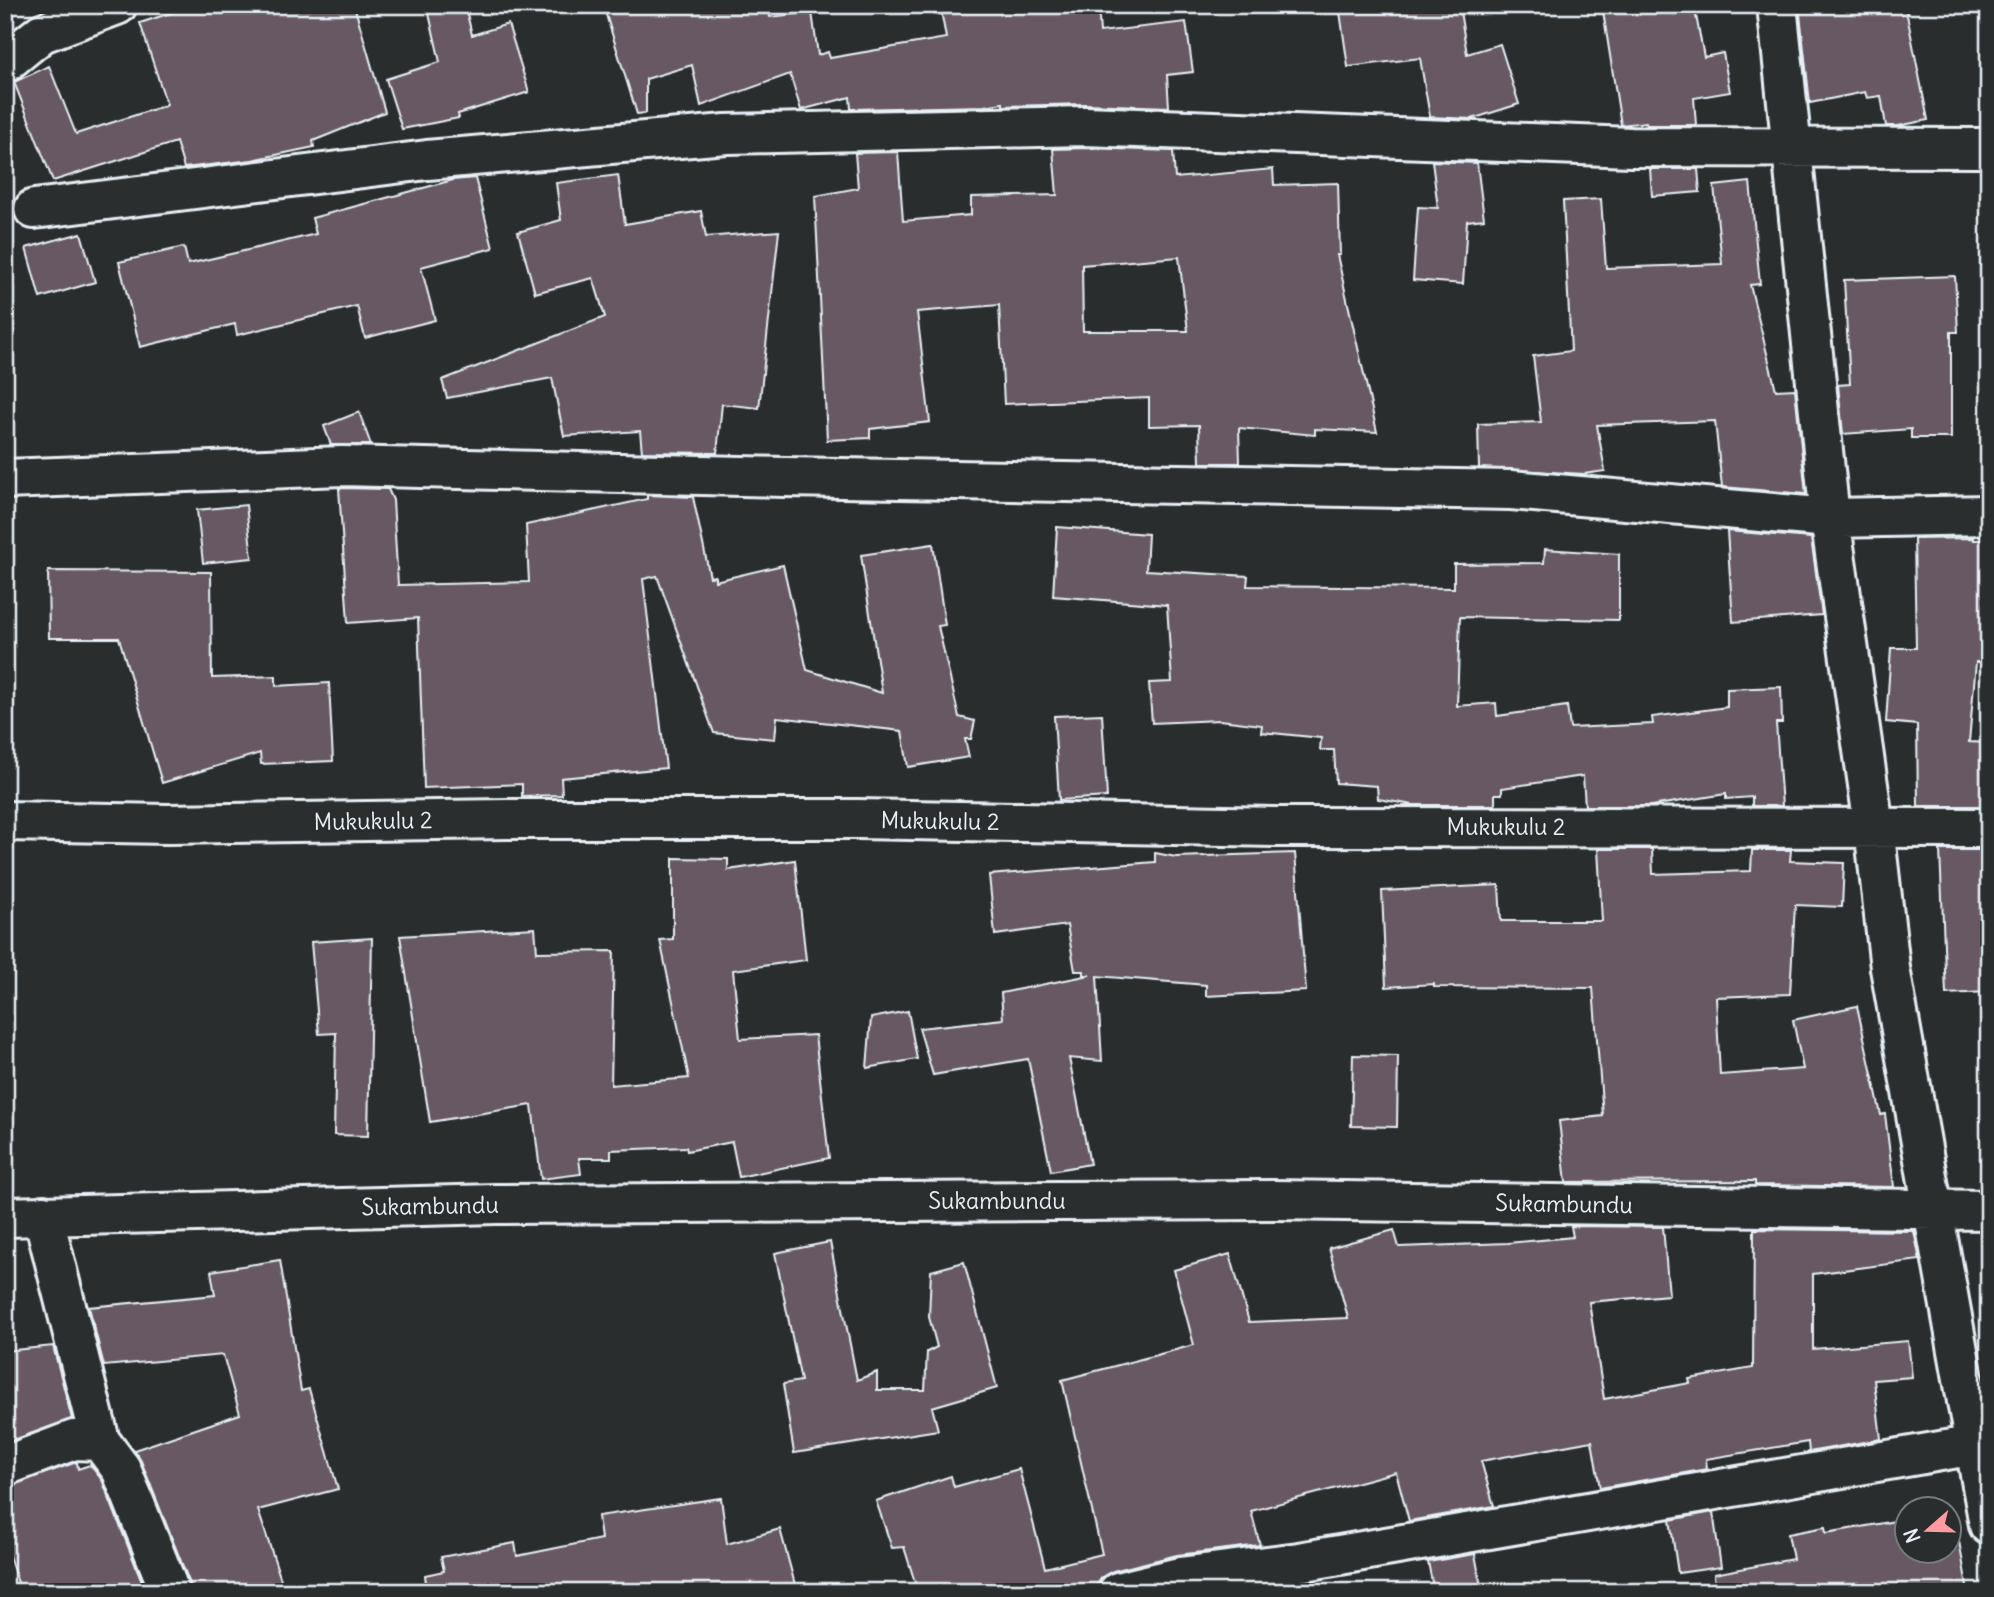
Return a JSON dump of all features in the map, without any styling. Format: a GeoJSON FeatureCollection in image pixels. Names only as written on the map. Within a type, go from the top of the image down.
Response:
{"type":"FeatureCollection","features":[{"type":"Feature","properties":{"kind":"street"},"geometry":{"type":"LineString","coordinates":[[5,63],[42,33],[117,5]]}},
{"type":"Feature","properties":{"kind":"street"},"geometry":{"type":"LineString","coordinates":[[1777,5],[1830,518],[1874,827],[1890,968],[1989,1525]]}},
{"type":"Feature","properties":{"kind":"street"},"geometry":{"type":"LineString","coordinates":[[34,209],[426,160],[726,134],[1085,126],[1631,148],[1989,148]]}},
{"type":"Feature","properties":{"kind":"street"},"geometry":{"type":"LineString","coordinates":[[5,479],[342,466],[771,477],[1511,490],[1830,518],[1989,515]]}},
{"type":"Feature","properties":{"kind":"street","name":"Mukukulu 2"},"geometry":{"type":"LineString","coordinates":[[5,821],[167,824],[507,819],[858,819],[1276,827],[1989,828]]}},
{"type":"Feature","properties":{"kind":"street","name":"Sukambundu"},"geometry":{"type":"LineString","coordinates":[[5,1217],[496,1204],[1274,1200],[1989,1210]]}},
{"type":"Feature","properties":{"kind":"street"},"geometry":{"type":"LineString","coordinates":[[43,1215],[100,1441],[121,1469],[170,1592]]}},
{"type":"Feature","properties":{"kind":"street"},"geometry":{"type":"LineString","coordinates":[[5,1466],[74,1440],[100,1441]]}},
{"type":"Feature","properties":{"kind":"street"},"geometry":{"type":"LineString","coordinates":[[1118,1592],[1180,1577],[1299,1562],[1975,1445]]}},
{"type":"Feature","properties":{"kind":"building"},"geometry":{"type":"Polygon","coordinates":[[[195,5],[354,5],[385,112],[313,141],[314,147],[252,160],[184,168],[176,142],[53,181],[14,82],[49,66],[76,134],[167,105],[140,23],[195,5]]]}},
{"type":"Feature","properties":{"kind":"building"},"geometry":{"type":"Polygon","coordinates":[[[427,5],[465,5],[472,35],[508,24],[529,92],[458,114],[459,118],[402,129],[386,79],[440,62],[427,5]]]}},
{"type":"Feature","properties":{"kind":"building"},"geometry":{"type":"Polygon","coordinates":[[[603,5],[768,5],[770,17],[812,12],[818,55],[828,52],[830,58],[946,38],[940,5],[1098,5],[1100,32],[1186,22],[1193,72],[1167,75],[1169,107],[1085,104],[1003,106],[1003,103],[984,106],[851,109],[850,97],[801,110],[790,74],[701,106],[692,65],[646,79],[646,113],[637,114],[603,5]]]}},
{"type":"Feature","properties":{"kind":"building"},"geometry":{"type":"Polygon","coordinates":[[[1339,5],[1459,5],[1467,54],[1500,44],[1519,104],[1472,119],[1430,117],[1420,58],[1348,67],[1339,5]]]}},
{"type":"Feature","properties":{"kind":"building"},"geometry":{"type":"Polygon","coordinates":[[[1602,5],[1694,5],[1704,57],[1723,53],[1730,92],[1694,98],[1696,125],[1647,125],[1646,122],[1621,125],[1602,5]]]}},
{"type":"Feature","properties":{"kind":"building"},"geometry":{"type":"Polygon","coordinates":[[[1799,5],[1905,5],[1928,120],[1886,126],[1881,96],[1867,98],[1865,92],[1810,103],[1799,5]]]}},
{"type":"Feature","properties":{"kind":"building"},"geometry":{"type":"Polygon","coordinates":[[[1053,149],[1173,151],[1175,178],[1273,169],[1274,185],[1338,183],[1340,255],[1337,255],[1377,432],[1315,429],[1315,435],[1239,428],[1240,463],[1200,463],[1199,425],[1149,426],[1149,398],[1004,404],[999,305],[917,312],[930,422],[870,429],[870,438],[827,440],[815,196],[858,188],[855,153],[898,152],[903,221],[971,215],[971,197],[1057,195],[1053,149]],[[1179,257],[1082,265],[1083,331],[1188,331],[1179,257]]]}},
{"type":"Feature","properties":{"kind":"building"},"geometry":{"type":"Polygon","coordinates":[[[1432,161],[1477,163],[1484,219],[1467,221],[1463,284],[1413,280],[1418,207],[1438,208],[1432,161]]]}},
{"type":"Feature","properties":{"kind":"building"},"geometry":{"type":"Polygon","coordinates":[[[1650,169],[1698,169],[1700,192],[1652,196],[1650,169]]]}},
{"type":"Feature","properties":{"kind":"building"},"geometry":{"type":"Polygon","coordinates":[[[618,175],[625,224],[701,211],[706,237],[779,231],[759,408],[722,404],[717,453],[642,452],[640,431],[564,436],[552,378],[447,398],[442,380],[605,317],[593,278],[535,293],[518,232],[561,220],[556,183],[618,175]]]}},
{"type":"Feature","properties":{"kind":"building"},"geometry":{"type":"Polygon","coordinates":[[[475,178],[493,248],[421,267],[435,320],[365,338],[357,306],[237,335],[235,324],[140,347],[119,262],[184,247],[188,264],[316,234],[312,218],[453,180],[475,178]]]}},
{"type":"Feature","properties":{"kind":"building"},"geometry":{"type":"Polygon","coordinates":[[[1750,182],[1760,284],[1750,285],[1776,390],[1795,389],[1806,494],[1722,487],[1715,421],[1597,425],[1605,471],[1584,474],[1479,468],[1478,424],[1541,422],[1533,356],[1571,351],[1563,201],[1601,199],[1606,268],[1722,264],[1714,186],[1750,182]]]}},
{"type":"Feature","properties":{"kind":"building"},"geometry":{"type":"Polygon","coordinates":[[[81,233],[95,282],[40,298],[26,248],[81,233]]]}},
{"type":"Feature","properties":{"kind":"building"},"geometry":{"type":"Polygon","coordinates":[[[1955,276],[1958,332],[1951,332],[1951,438],[1911,438],[1911,429],[1843,434],[1838,385],[1850,384],[1844,280],[1955,276]]]}},
{"type":"Feature","properties":{"kind":"building"},"geometry":{"type":"Polygon","coordinates":[[[359,412],[371,445],[331,445],[324,426],[359,412]]]}},
{"type":"Feature","properties":{"kind":"building"},"geometry":{"type":"Polygon","coordinates":[[[339,488],[388,489],[393,500],[398,585],[529,582],[526,525],[647,499],[647,495],[693,497],[710,577],[715,576],[715,581],[783,565],[807,670],[882,693],[861,555],[933,544],[945,625],[938,626],[959,717],[975,721],[971,739],[965,739],[969,757],[908,767],[902,731],[777,717],[775,739],[714,733],[657,576],[643,579],[666,768],[561,778],[562,795],[522,796],[522,784],[424,788],[418,618],[348,623],[339,488]]]}},
{"type":"Feature","properties":{"kind":"building"},"geometry":{"type":"Polygon","coordinates":[[[246,505],[252,558],[203,563],[197,510],[246,505]]]}},
{"type":"Feature","properties":{"kind":"building"},"geometry":{"type":"Polygon","coordinates":[[[1057,527],[1148,534],[1146,570],[1248,576],[1247,586],[1454,588],[1454,564],[1544,563],[1545,549],[1619,554],[1619,620],[1460,617],[1457,706],[1496,703],[1497,716],[1567,706],[1570,728],[1653,724],[1652,717],[1727,707],[1727,689],[1781,687],[1782,723],[1776,723],[1782,806],[1752,806],[1752,797],[1726,799],[1726,794],[1651,806],[1585,806],[1583,776],[1502,788],[1502,794],[1495,794],[1495,805],[1413,805],[1378,799],[1377,786],[1336,783],[1334,750],[1320,750],[1321,738],[1261,732],[1262,725],[1220,720],[1152,723],[1149,683],[1172,682],[1167,605],[1053,596],[1057,527]]]}},
{"type":"Feature","properties":{"kind":"building"},"geometry":{"type":"Polygon","coordinates":[[[1727,531],[1811,538],[1822,615],[1733,622],[1727,531]]]}},
{"type":"Feature","properties":{"kind":"building"},"geometry":{"type":"Polygon","coordinates":[[[1914,539],[1989,540],[1989,662],[1976,662],[1969,742],[1989,743],[1989,806],[1918,806],[1917,725],[1886,722],[1891,648],[1916,648],[1914,539]]]}},
{"type":"Feature","properties":{"kind":"building"},"geometry":{"type":"Polygon","coordinates":[[[48,571],[211,572],[212,678],[276,676],[276,686],[329,683],[333,761],[261,764],[260,753],[162,783],[119,638],[49,638],[48,571]]]}},
{"type":"Feature","properties":{"kind":"building"},"geometry":{"type":"Polygon","coordinates":[[[1102,714],[1107,797],[1059,800],[1054,716],[1102,714]]]}},
{"type":"Feature","properties":{"kind":"building"},"geometry":{"type":"Polygon","coordinates":[[[1598,849],[1652,849],[1653,874],[1751,871],[1752,850],[1791,850],[1790,861],[1844,863],[1842,907],[1795,905],[1790,994],[1716,997],[1720,1075],[1803,1069],[1793,1020],[1857,1006],[1881,1115],[1885,1114],[1894,1187],[1755,1185],[1755,1181],[1566,1182],[1559,1121],[1603,1116],[1593,988],[1434,987],[1434,984],[1386,987],[1382,891],[1499,885],[1501,921],[1602,921],[1598,849]]]}},
{"type":"Feature","properties":{"kind":"building"},"geometry":{"type":"Polygon","coordinates":[[[1940,850],[1989,850],[1989,992],[1946,994],[1940,850]]]}},
{"type":"Feature","properties":{"kind":"building"},"geometry":{"type":"Polygon","coordinates":[[[1155,853],[1176,857],[1295,853],[1306,991],[1206,996],[1206,985],[1097,976],[1102,1061],[1069,1058],[1090,1164],[1051,1171],[1028,1059],[933,1075],[919,1028],[1003,1019],[1001,993],[1090,975],[1084,975],[1084,971],[1075,971],[1067,925],[995,935],[989,875],[1155,862],[1155,853]]]}},
{"type":"Feature","properties":{"kind":"building"},"geometry":{"type":"Polygon","coordinates":[[[673,858],[728,859],[728,870],[795,860],[806,960],[733,970],[740,1039],[815,1035],[829,1158],[739,1177],[732,1142],[687,1151],[686,1147],[611,1150],[611,1158],[579,1158],[581,1174],[541,1179],[532,1105],[430,1122],[400,936],[535,928],[537,952],[614,951],[611,1085],[689,1078],[660,940],[673,939],[673,858]]]}},
{"type":"Feature","properties":{"kind":"building"},"geometry":{"type":"Polygon","coordinates":[[[372,938],[368,1136],[334,1135],[336,1033],[319,1034],[311,942],[372,938]]]}},
{"type":"Feature","properties":{"kind":"building"},"geometry":{"type":"Polygon","coordinates":[[[908,1011],[917,1059],[867,1068],[871,1018],[908,1011]]]}},
{"type":"Feature","properties":{"kind":"building"},"geometry":{"type":"Polygon","coordinates":[[[1353,1055],[1398,1056],[1397,1127],[1351,1126],[1353,1055]]]}},
{"type":"Feature","properties":{"kind":"building"},"geometry":{"type":"Polygon","coordinates":[[[1571,1226],[1663,1227],[1669,1295],[1589,1302],[1604,1399],[1690,1383],[1689,1379],[1753,1368],[1754,1229],[1914,1231],[1920,1260],[1813,1274],[1813,1349],[1908,1341],[1912,1377],[1874,1380],[1881,1439],[1809,1452],[1808,1442],[1706,1459],[1707,1469],[1600,1488],[1592,1441],[1481,1461],[1494,1506],[1409,1521],[1396,1472],[1251,1511],[1260,1545],[1177,1555],[1113,1571],[1102,1577],[1097,1585],[1097,1592],[918,1592],[904,1547],[892,1548],[876,1501],[951,1476],[954,1487],[1019,1469],[1045,1568],[1102,1554],[1062,1380],[1194,1345],[1174,1270],[1230,1254],[1249,1322],[1348,1318],[1329,1248],[1394,1230],[1399,1247],[1508,1243],[1573,1237],[1571,1226]]]}},
{"type":"Feature","properties":{"kind":"building"},"geometry":{"type":"Polygon","coordinates":[[[830,1242],[857,1380],[877,1372],[877,1390],[925,1390],[927,1352],[937,1347],[929,1317],[931,1271],[964,1262],[997,1388],[932,1407],[938,1430],[794,1453],[783,1384],[801,1381],[775,1253],[830,1242]]]}},
{"type":"Feature","properties":{"kind":"building"},"geometry":{"type":"Polygon","coordinates":[[[280,1260],[301,1391],[309,1389],[338,1489],[258,1510],[285,1592],[191,1592],[141,1461],[134,1450],[240,1414],[223,1355],[104,1366],[89,1307],[215,1295],[211,1271],[280,1260]]]}},
{"type":"Feature","properties":{"kind":"building"},"geometry":{"type":"Polygon","coordinates":[[[53,1346],[72,1419],[5,1443],[5,1351],[53,1346]]]}},
{"type":"Feature","properties":{"kind":"building"},"geometry":{"type":"Polygon","coordinates":[[[77,1462],[78,1469],[90,1465],[102,1480],[146,1592],[21,1592],[5,1544],[5,1487],[77,1462]]]}},
{"type":"Feature","properties":{"kind":"building"},"geometry":{"type":"Polygon","coordinates":[[[721,1498],[727,1544],[780,1529],[797,1592],[427,1592],[425,1575],[444,1571],[441,1557],[515,1543],[517,1556],[601,1539],[598,1516],[721,1498]]]}},
{"type":"Feature","properties":{"kind":"building"},"geometry":{"type":"Polygon","coordinates":[[[1713,1512],[1721,1567],[1678,1573],[1670,1520],[1713,1512]]]}},
{"type":"Feature","properties":{"kind":"building"},"geometry":{"type":"Polygon","coordinates":[[[1892,1522],[1892,1566],[1962,1566],[1962,1558],[1968,1592],[1715,1592],[1714,1574],[1793,1559],[1788,1534],[1825,1527],[1826,1533],[1892,1522]]]}},
{"type":"Feature","properties":{"kind":"building"},"geometry":{"type":"Polygon","coordinates":[[[1475,1554],[1482,1592],[1434,1592],[1428,1562],[1475,1554]]]}}]}
